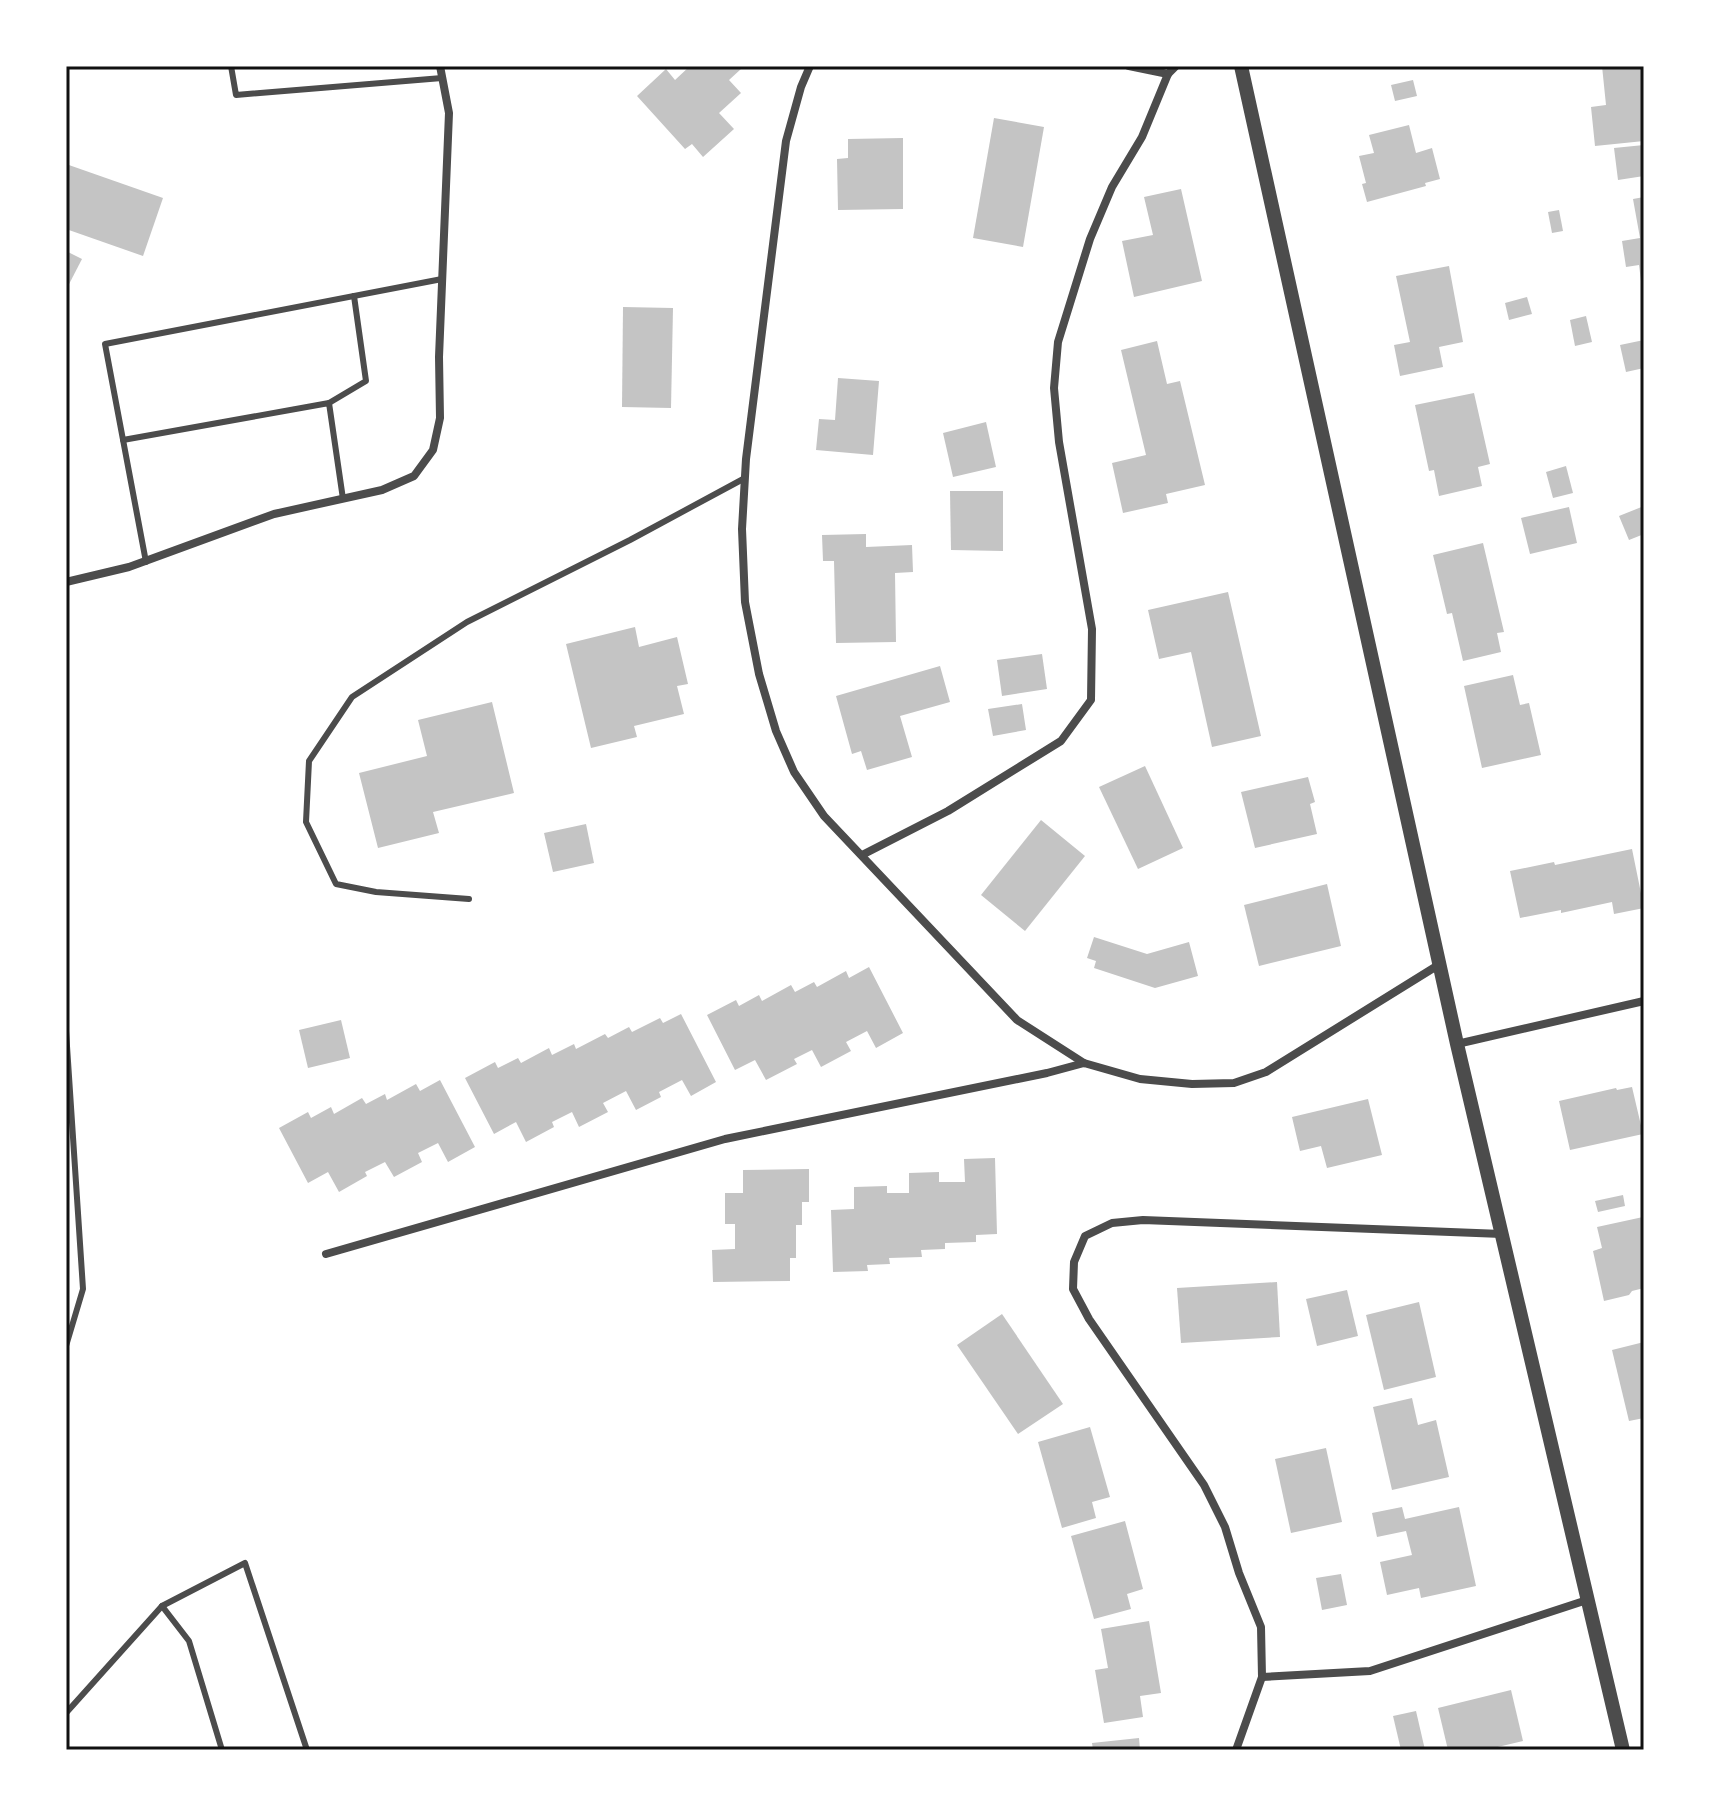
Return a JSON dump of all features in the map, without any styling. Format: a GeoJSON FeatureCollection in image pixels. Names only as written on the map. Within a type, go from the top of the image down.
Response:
{"type":"FeatureCollection","features":[{"type":"Feature","properties":{"kind":"street"},"geometry":{"type":"LineString","coordinates":[[66,582],[146,562],[274,514],[382,490],[414,476],[433,450],[440,418],[439,357],[449,113],[440,66]]}},
{"type":"Feature","properties":{"kind":"street"},"geometry":{"type":"LineString","coordinates":[[810,66],[786,141],[745,478],[742,529],[745,602],[759,674],[776,731],[794,772],[824,816],[1017,1020],[1084,1063],[1140,1079],[1192,1084],[1234,1083],[1266,1072],[1440,964]]}},
{"type":"Feature","properties":{"kind":"street"},"geometry":{"type":"LineString","coordinates":[[1129,66],[1168,74]]}},
{"type":"Feature","properties":{"kind":"street"},"geometry":{"type":"LineString","coordinates":[[862,855],[948,811],[1061,741],[1091,700],[1092,629],[1059,442],[1054,388],[1058,342],[1090,239],[1106,200],[1142,137],[1168,74],[1176,66]]}},
{"type":"Feature","properties":{"kind":"street"},"geometry":{"type":"LineString","coordinates":[[1241,66],[1457,1044],[1623,1750]]}},
{"type":"Feature","properties":{"kind":"street"},"geometry":{"type":"LineString","coordinates":[[1457,1044],[1644,1001]]}},
{"type":"Feature","properties":{"kind":"street"},"geometry":{"type":"LineString","coordinates":[[326,1254],[725,1139],[1084,1063]]}},
{"type":"Feature","properties":{"kind":"street"},"geometry":{"type":"LineString","coordinates":[[1236,1750],[1262,1677],[1261,1627],[1239,1573],[1225,1527],[1204,1485],[1089,1319],[1073,1289],[1074,1262],[1085,1236],[1112,1223],[1143,1220],[1502,1234]]}},
{"type":"Feature","properties":{"kind":"street"},"geometry":{"type":"LineString","coordinates":[[1262,1677],[1370,1671],[1587,1600]]}},
{"type":"Feature","properties":{"kind":"lane"},"geometry":{"type":"LineString","coordinates":[[231,66],[236,95],[442,78]]}},
{"type":"Feature","properties":{"kind":"lane"},"geometry":{"type":"LineString","coordinates":[[146,562],[105,344],[442,279]]}},
{"type":"Feature","properties":{"kind":"lane"},"geometry":{"type":"LineString","coordinates":[[123,440],[329,403],[366,381],[354,296]]}},
{"type":"Feature","properties":{"kind":"lane"},"geometry":{"type":"LineString","coordinates":[[329,403],[343,499]]}},
{"type":"Feature","properties":{"kind":"lane"},"geometry":{"type":"LineString","coordinates":[[469,899],[376,892],[336,884],[306,822],[309,761],[352,697],[467,622],[745,478]]}},
{"type":"Feature","properties":{"kind":"lane"},"geometry":{"type":"LineString","coordinates":[[66,1031],[83,1289],[66,1346]]}},
{"type":"Feature","properties":{"kind":"lane"},"geometry":{"type":"LineString","coordinates":[[66,1713],[162,1606],[245,1563],[307,1750]]}},
{"type":"Feature","properties":{"kind":"lane"},"geometry":{"type":"LineString","coordinates":[[162,1606],[189,1641],[222,1750]]}},
{"type":"Feature","properties":{"kind":"building"},"geometry":{"type":"Polygon","coordinates":[[[690,66],[739,66],[741,69],[729,80],[741,93],[719,113],[734,129],[703,157],[692,144],[685,149],[637,96],[666,69],[675,80],[690,66]]]}},
{"type":"Feature","properties":{"kind":"building"},"geometry":{"type":"Polygon","coordinates":[[[1602,66],[1644,66],[1644,141],[1595,146],[1591,107],[1606,105],[1602,66]]]}},
{"type":"Feature","properties":{"kind":"building"},"geometry":{"type":"Polygon","coordinates":[[[1413,80],[1417,96],[1395,101],[1391,85],[1413,80]]]}},
{"type":"Feature","properties":{"kind":"building"},"geometry":{"type":"Polygon","coordinates":[[[994,118],[1044,127],[1023,247],[973,238],[994,118]]]}},
{"type":"Feature","properties":{"kind":"building"},"geometry":{"type":"Polygon","coordinates":[[[1409,125],[1416,153],[1432,148],[1440,179],[1425,183],[1426,186],[1367,202],[1359,156],[1374,153],[1369,135],[1409,125]]]}},
{"type":"Feature","properties":{"kind":"building"},"geometry":{"type":"Polygon","coordinates":[[[903,138],[903,209],[838,210],[837,159],[848,158],[848,139],[903,138]]]}},
{"type":"Feature","properties":{"kind":"building"},"geometry":{"type":"Polygon","coordinates":[[[1644,145],[1644,176],[1618,180],[1614,148],[1644,145]]]}},
{"type":"Feature","properties":{"kind":"building"},"geometry":{"type":"Polygon","coordinates":[[[66,164],[163,198],[143,256],[66,229],[66,164]]]}},
{"type":"Feature","properties":{"kind":"building"},"geometry":{"type":"Polygon","coordinates":[[[1181,189],[1202,281],[1134,297],[1122,241],[1153,235],[1144,197],[1181,189]]]}},
{"type":"Feature","properties":{"kind":"building"},"geometry":{"type":"Polygon","coordinates":[[[1644,197],[1644,281],[1641,281],[1639,265],[1626,267],[1622,241],[1640,238],[1633,199],[1644,197]]]}},
{"type":"Feature","properties":{"kind":"building"},"geometry":{"type":"Polygon","coordinates":[[[1559,210],[1563,231],[1552,233],[1548,212],[1559,210]]]}},
{"type":"Feature","properties":{"kind":"building"},"geometry":{"type":"Polygon","coordinates":[[[66,251],[82,259],[66,290],[66,251]]]}},
{"type":"Feature","properties":{"kind":"building"},"geometry":{"type":"Polygon","coordinates":[[[1449,266],[1463,342],[1439,347],[1443,367],[1400,376],[1394,345],[1410,342],[1396,276],[1449,266]]]}},
{"type":"Feature","properties":{"kind":"building"},"geometry":{"type":"Polygon","coordinates":[[[1527,297],[1532,314],[1509,320],[1505,303],[1527,297]]]}},
{"type":"Feature","properties":{"kind":"building"},"geometry":{"type":"Polygon","coordinates":[[[623,307],[673,308],[671,408],[622,407],[623,307]]]}},
{"type":"Feature","properties":{"kind":"building"},"geometry":{"type":"Polygon","coordinates":[[[1586,316],[1592,342],[1575,346],[1570,320],[1586,316]]]}},
{"type":"Feature","properties":{"kind":"building"},"geometry":{"type":"Polygon","coordinates":[[[1644,340],[1644,368],[1626,372],[1620,345],[1644,340]]]}},
{"type":"Feature","properties":{"kind":"building"},"geometry":{"type":"Polygon","coordinates":[[[1157,341],[1167,384],[1180,381],[1205,485],[1166,494],[1168,503],[1123,513],[1112,463],[1146,455],[1121,350],[1157,341]]]}},
{"type":"Feature","properties":{"kind":"building"},"geometry":{"type":"Polygon","coordinates":[[[838,378],[879,381],[873,455],[816,450],[819,419],[835,420],[838,378]]]}},
{"type":"Feature","properties":{"kind":"building"},"geometry":{"type":"Polygon","coordinates":[[[1474,393],[1490,464],[1478,467],[1482,486],[1439,496],[1434,470],[1429,471],[1415,405],[1474,393]]]}},
{"type":"Feature","properties":{"kind":"building"},"geometry":{"type":"Polygon","coordinates":[[[986,422],[996,467],[953,477],[943,433],[986,422]]]}},
{"type":"Feature","properties":{"kind":"building"},"geometry":{"type":"Polygon","coordinates":[[[1566,466],[1573,493],[1553,498],[1546,472],[1566,466]]]}},
{"type":"Feature","properties":{"kind":"building"},"geometry":{"type":"Polygon","coordinates":[[[950,491],[1003,491],[1003,551],[951,550],[950,491]]]}},
{"type":"Feature","properties":{"kind":"building"},"geometry":{"type":"Polygon","coordinates":[[[1644,506],[1644,534],[1629,540],[1619,516],[1644,506]]]}},
{"type":"Feature","properties":{"kind":"building"},"geometry":{"type":"Polygon","coordinates":[[[1569,507],[1577,543],[1530,554],[1521,518],[1569,507]]]}},
{"type":"Feature","properties":{"kind":"building"},"geometry":{"type":"Polygon","coordinates":[[[866,534],[866,547],[912,545],[913,572],[895,573],[896,642],[836,643],[834,561],[823,561],[822,535],[866,534]]]}},
{"type":"Feature","properties":{"kind":"building"},"geometry":{"type":"Polygon","coordinates":[[[1483,543],[1504,632],[1497,633],[1501,652],[1463,661],[1452,613],[1447,614],[1433,555],[1483,543]]]}},
{"type":"Feature","properties":{"kind":"building"},"geometry":{"type":"Polygon","coordinates":[[[1228,592],[1261,736],[1212,747],[1191,652],[1159,659],[1148,610],[1228,592]]]}},
{"type":"Feature","properties":{"kind":"building"},"geometry":{"type":"Polygon","coordinates":[[[635,627],[639,647],[677,637],[688,684],[677,686],[684,714],[634,726],[637,737],[591,748],[566,644],[635,627]]]}},
{"type":"Feature","properties":{"kind":"building"},"geometry":{"type":"Polygon","coordinates":[[[1042,654],[1047,689],[1002,696],[997,660],[1042,654]]]}},
{"type":"Feature","properties":{"kind":"building"},"geometry":{"type":"Polygon","coordinates":[[[940,666],[950,702],[900,716],[912,757],[867,770],[861,751],[852,754],[836,696],[940,666]]]}},
{"type":"Feature","properties":{"kind":"building"},"geometry":{"type":"Polygon","coordinates":[[[1513,675],[1520,705],[1529,703],[1541,755],[1482,768],[1464,686],[1513,675]]]}},
{"type":"Feature","properties":{"kind":"building"},"geometry":{"type":"Polygon","coordinates":[[[492,702],[514,793],[433,812],[439,833],[378,848],[359,773],[427,756],[418,720],[492,702]]]}},
{"type":"Feature","properties":{"kind":"building"},"geometry":{"type":"Polygon","coordinates":[[[1022,704],[1026,730],[993,736],[988,709],[1022,704]]]}},
{"type":"Feature","properties":{"kind":"building"},"geometry":{"type":"Polygon","coordinates":[[[1145,766],[1183,848],[1138,869],[1099,787],[1145,766]]]}},
{"type":"Feature","properties":{"kind":"building"},"geometry":{"type":"Polygon","coordinates":[[[1308,777],[1315,802],[1310,804],[1317,834],[1255,848],[1241,792],[1308,777]]]}},
{"type":"Feature","properties":{"kind":"building"},"geometry":{"type":"Polygon","coordinates":[[[1041,820],[1085,856],[1025,931],[981,895],[1041,820]]]}},
{"type":"Feature","properties":{"kind":"building"},"geometry":{"type":"Polygon","coordinates":[[[586,824],[594,863],[553,872],[544,833],[586,824]]]}},
{"type":"Feature","properties":{"kind":"building"},"geometry":{"type":"Polygon","coordinates":[[[1632,849],[1644,908],[1614,914],[1612,902],[1520,918],[1510,871],[1632,849]]]}},
{"type":"Feature","properties":{"kind":"building"},"geometry":{"type":"Polygon","coordinates":[[[1327,884],[1341,946],[1259,966],[1244,905],[1327,884]]]}},
{"type":"Feature","properties":{"kind":"building"},"geometry":{"type":"Polygon","coordinates":[[[1094,937],[1147,954],[1189,942],[1198,976],[1155,988],[1094,968],[1096,961],[1087,958],[1094,937]]]}},
{"type":"Feature","properties":{"kind":"building"},"geometry":{"type":"Polygon","coordinates":[[[869,967],[903,1033],[876,1048],[867,1031],[846,1042],[851,1051],[821,1067],[812,1050],[794,1059],[797,1064],[766,1080],[755,1060],[735,1070],[707,1015],[736,1000],[739,1006],[759,995],[762,1001],[791,985],[795,992],[814,982],[817,987],[846,971],[849,978],[869,967]]]}},
{"type":"Feature","properties":{"kind":"building"},"geometry":{"type":"Polygon","coordinates":[[[681,1014],[716,1082],[691,1096],[682,1080],[659,1092],[661,1097],[636,1110],[626,1091],[603,1103],[608,1112],[579,1127],[572,1112],[552,1122],[554,1127],[526,1142],[516,1122],[494,1134],[465,1078],[495,1062],[498,1068],[518,1058],[521,1063],[549,1048],[552,1055],[574,1044],[576,1049],[605,1034],[608,1038],[629,1027],[632,1032],[660,1018],[663,1023],[681,1014]]]}},
{"type":"Feature","properties":{"kind":"building"},"geometry":{"type":"Polygon","coordinates":[[[341,1020],[350,1058],[308,1068],[299,1030],[341,1020]]]}},
{"type":"Feature","properties":{"kind":"building"},"geometry":{"type":"Polygon","coordinates":[[[440,1080],[475,1147],[448,1162],[438,1143],[418,1153],[422,1162],[394,1177],[385,1162],[365,1172],[367,1176],[339,1192],[328,1172],[308,1183],[279,1128],[308,1112],[311,1118],[331,1107],[334,1114],[362,1098],[366,1104],[385,1094],[387,1100],[416,1084],[420,1091],[440,1080]]]}},
{"type":"Feature","properties":{"kind":"building"},"geometry":{"type":"Polygon","coordinates":[[[1632,1087],[1643,1134],[1570,1150],[1559,1101],[1632,1087]]]}},
{"type":"Feature","properties":{"kind":"building"},"geometry":{"type":"Polygon","coordinates":[[[1368,1099],[1382,1155],[1327,1168],[1321,1146],[1300,1151],[1292,1117],[1368,1099]]]}},
{"type":"Feature","properties":{"kind":"building"},"geometry":{"type":"Polygon","coordinates":[[[995,1158],[997,1234],[976,1235],[976,1242],[945,1243],[945,1249],[921,1250],[922,1257],[889,1258],[890,1264],[867,1265],[868,1271],[833,1272],[831,1210],[854,1209],[854,1187],[887,1186],[887,1193],[909,1193],[909,1173],[939,1172],[939,1182],[965,1182],[964,1159],[995,1158]]]}},
{"type":"Feature","properties":{"kind":"building"},"geometry":{"type":"Polygon","coordinates":[[[809,1169],[809,1202],[802,1202],[802,1225],[796,1225],[796,1258],[790,1258],[790,1281],[713,1282],[712,1250],[735,1249],[735,1224],[725,1224],[725,1193],[743,1193],[743,1170],[809,1169]]]}},
{"type":"Feature","properties":{"kind":"building"},"geometry":{"type":"Polygon","coordinates":[[[1623,1195],[1625,1206],[1598,1212],[1595,1201],[1623,1195]]]}},
{"type":"Feature","properties":{"kind":"building"},"geometry":{"type":"Polygon","coordinates":[[[1643,1217],[1644,1288],[1604,1301],[1593,1251],[1602,1248],[1597,1227],[1643,1217]]]}},
{"type":"Feature","properties":{"kind":"building"},"geometry":{"type":"Polygon","coordinates":[[[1277,1282],[1280,1337],[1181,1343],[1177,1288],[1277,1282]]]}},
{"type":"Feature","properties":{"kind":"building"},"geometry":{"type":"Polygon","coordinates":[[[1347,1290],[1358,1336],[1317,1346],[1306,1299],[1347,1290]]]}},
{"type":"Feature","properties":{"kind":"building"},"geometry":{"type":"Polygon","coordinates":[[[1419,1302],[1436,1377],[1384,1390],[1366,1315],[1419,1302]]]}},
{"type":"Feature","properties":{"kind":"building"},"geometry":{"type":"Polygon","coordinates":[[[1002,1314],[1063,1404],[1018,1434],[957,1345],[1002,1314]]]}},
{"type":"Feature","properties":{"kind":"building"},"geometry":{"type":"Polygon","coordinates":[[[1644,1342],[1644,1418],[1629,1421],[1612,1350],[1644,1342]]]}},
{"type":"Feature","properties":{"kind":"building"},"geometry":{"type":"Polygon","coordinates":[[[1412,1398],[1418,1425],[1436,1420],[1449,1477],[1392,1490],[1373,1407],[1412,1398]]]}},
{"type":"Feature","properties":{"kind":"building"},"geometry":{"type":"Polygon","coordinates":[[[1090,1427],[1110,1497],[1092,1502],[1096,1518],[1062,1528],[1038,1442],[1090,1427]]]}},
{"type":"Feature","properties":{"kind":"building"},"geometry":{"type":"Polygon","coordinates":[[[1326,1448],[1342,1522],[1291,1533],[1275,1459],[1326,1448]]]}},
{"type":"Feature","properties":{"kind":"building"},"geometry":{"type":"Polygon","coordinates":[[[1402,1507],[1405,1519],[1459,1507],[1476,1586],[1421,1598],[1419,1588],[1387,1595],[1380,1562],[1412,1555],[1406,1531],[1377,1537],[1372,1513],[1402,1507]]]}},
{"type":"Feature","properties":{"kind":"building"},"geometry":{"type":"Polygon","coordinates":[[[1125,1521],[1143,1589],[1127,1594],[1131,1609],[1094,1619],[1071,1536],[1125,1521]]]}},
{"type":"Feature","properties":{"kind":"building"},"geometry":{"type":"Polygon","coordinates":[[[1341,1574],[1347,1605],[1322,1610],[1316,1578],[1341,1574]]]}},
{"type":"Feature","properties":{"kind":"building"},"geometry":{"type":"Polygon","coordinates":[[[1149,1621],[1161,1693],[1140,1696],[1143,1717],[1104,1723],[1095,1670],[1108,1668],[1101,1629],[1149,1621]]]}},
{"type":"Feature","properties":{"kind":"building"},"geometry":{"type":"Polygon","coordinates":[[[1511,1690],[1523,1741],[1485,1750],[1448,1750],[1438,1708],[1511,1690]]]}},
{"type":"Feature","properties":{"kind":"building"},"geometry":{"type":"Polygon","coordinates":[[[1416,1711],[1425,1750],[1401,1750],[1393,1716],[1416,1711]]]}},
{"type":"Feature","properties":{"kind":"building"},"geometry":{"type":"Polygon","coordinates":[[[1139,1738],[1140,1750],[1093,1750],[1092,1743],[1139,1738]]]}}]}
